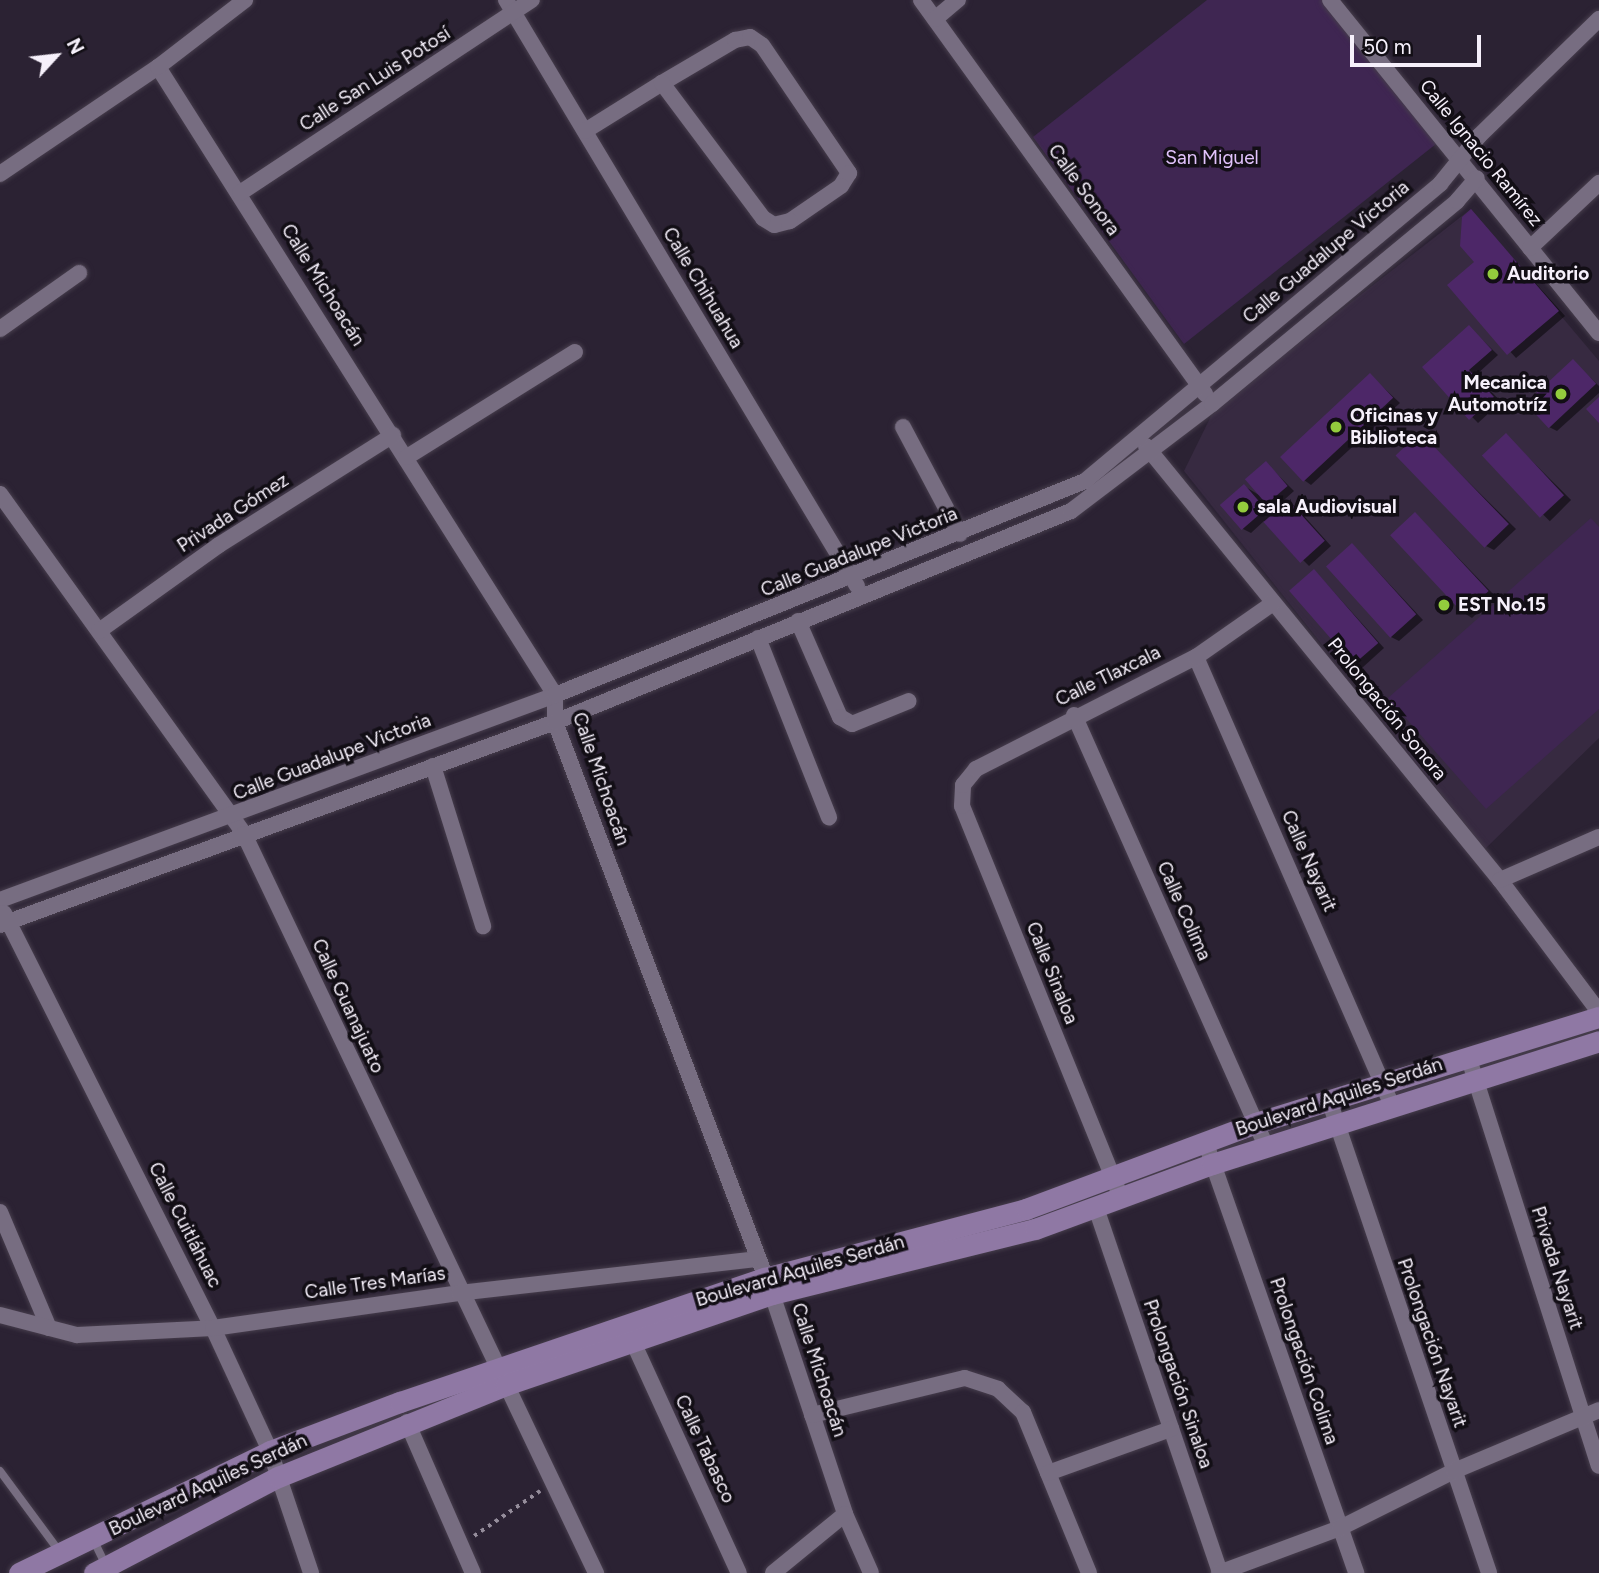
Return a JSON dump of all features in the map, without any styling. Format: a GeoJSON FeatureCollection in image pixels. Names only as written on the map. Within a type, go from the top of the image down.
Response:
{"type":"FeatureCollection","features":[{"type":"Feature","properties":{"kind":"street"},"geometry":{"type":"LineString","coordinates":[[0,174],[158,67],[245,0]]}},
{"type":"Feature","properties":{"kind":"street","name":"Calle San Luis Potosí"},"geometry":{"type":"LineString","coordinates":[[240,193],[510,7],[533,0]]}},
{"type":"Feature","properties":{"kind":"street","name":"Calle Sonora"},"geometry":{"type":"LineString","coordinates":[[921,0],[1212,404]]}},
{"type":"Feature","properties":{"kind":"street"},"geometry":{"type":"LineString","coordinates":[[934,19],[958,0]]}},
{"type":"Feature","properties":{"kind":"street","name":"Calle Ignacio Ramírez"},"geometry":{"type":"LineString","coordinates":[[1330,0],[1477,178],[1599,334]]}},
{"type":"Feature","properties":{"kind":"street","name":"Calle Chihuahua"},"geometry":{"type":"LineString","coordinates":[[510,7],[864,598]]}},
{"type":"Feature","properties":{"kind":"street","name":"Calle Guadalupe Victoria"},"geometry":{"type":"LineString","coordinates":[[0,902],[555,695],[852,578],[1085,481],[1440,184],[1479,136],[1599,19]]}},
{"type":"Feature","properties":{"kind":"street"},"geometry":{"type":"LineString","coordinates":[[585,131],[662,83],[735,40],[750,37],[762,45],[849,173],[841,186],[790,221],[774,225],[763,218],[662,83]]}},
{"type":"Feature","properties":{"kind":"street","name":"Calle Michoacán"},"geometry":{"type":"LineString","coordinates":[[158,67],[555,695],[555,722],[764,1277],[845,1514],[871,1573]]}},
{"type":"Feature","properties":{"kind":"street"},"geometry":{"type":"LineString","coordinates":[[5,923],[555,722],[798,621],[864,598],[1071,511],[1152,453],[1212,404],[1457,201],[1477,178]]}},
{"type":"Feature","properties":{"kind":"street"},"geometry":{"type":"LineString","coordinates":[[1530,248],[1599,183]]}},
{"type":"Feature","properties":{"kind":"street"},"geometry":{"type":"LineString","coordinates":[[0,329],[79,273]]}},
{"type":"Feature","properties":{"kind":"street"},"geometry":{"type":"LineString","coordinates":[[407,457],[575,352]]}},
{"type":"Feature","properties":{"kind":"street"},"geometry":{"type":"LineString","coordinates":[[903,427],[960,534]]}},
{"type":"Feature","properties":{"kind":"street","name":"Privada Gómez"},"geometry":{"type":"LineString","coordinates":[[99,631],[219,545],[393,435]]}},
{"type":"Feature","properties":{"kind":"street","name":"Prolongación Sonora"},"geometry":{"type":"LineString","coordinates":[[1138,436],[1500,880],[1599,1014]]}},
{"type":"Feature","properties":{"kind":"street","name":"Calle Guanajuato"},"geometry":{"type":"LineString","coordinates":[[0,494],[244,834],[459,1293],[596,1573]]}},
{"type":"Feature","properties":{"kind":"street","name":"Calle Tlaxcala"},"geometry":{"type":"LineString","coordinates":[[963,785],[976,769],[1074,715],[1196,657],[1273,603]]}},
{"type":"Feature","properties":{"kind":"street"},"geometry":{"type":"LineString","coordinates":[[798,621],[840,717],[852,724],[909,701]]}},
{"type":"Feature","properties":{"kind":"street"},"geometry":{"type":"LineString","coordinates":[[758,638],[829,817]]}},
{"type":"Feature","properties":{"kind":"street","name":"Calle Nayarit"},"geometry":{"type":"LineString","coordinates":[[1196,657],[1384,1082],[1393,1108]]}},
{"type":"Feature","properties":{"kind":"street","name":"Calle Colima"},"geometry":{"type":"LineString","coordinates":[[1074,715],[1266,1147]]}},
{"type":"Feature","properties":{"kind":"street"},"geometry":{"type":"LineString","coordinates":[[433,766],[482,926]]}},
{"type":"Feature","properties":{"kind":"street","name":"Calle Sinaloa"},"geometry":{"type":"LineString","coordinates":[[963,785],[962,806],[1120,1195]]}},
{"type":"Feature","properties":{"kind":"street"},"geometry":{"type":"LineString","coordinates":[[1500,880],[1599,837]]}},
{"type":"Feature","properties":{"kind":"street","name":"Calle Cuitláhuac"},"geometry":{"type":"LineString","coordinates":[[0,902],[5,923],[213,1328],[270,1451],[311,1573]]}},
{"type":"Feature","properties":{"kind":"street","name":"Boulevard Aquiles Serdán"},"geometry":{"type":"LineString","coordinates":[[104,1571],[278,1478],[407,1422],[501,1377],[764,1277],[1026,1209],[1111,1174],[1256,1123],[1599,1014]]}},
{"type":"Feature","properties":{"kind":"street","name":"Boulevard Aquiles Serdán"},"geometry":{"type":"LineString","coordinates":[[19,1573],[270,1451],[501,1377],[632,1342],[764,1277],[1035,1229],[1096,1208],[1120,1195],[1212,1164],[1599,1041]]}},
{"type":"Feature","properties":{"kind":"street","name":"Privada Nayarit"},"geometry":{"type":"LineString","coordinates":[[1468,1056],[1599,1466]]}},
{"type":"Feature","properties":{"kind":"street","name":"Prolongación Nayarit"},"geometry":{"type":"LineString","coordinates":[[1329,1100],[1489,1573]]}},
{"type":"Feature","properties":{"kind":"street","name":"Prolongación Colima"},"geometry":{"type":"LineString","coordinates":[[1205,1141],[1356,1573]]}},
{"type":"Feature","properties":{"kind":"street","name":"Prolongación Sinaloa"},"geometry":{"type":"LineString","coordinates":[[1096,1208],[1220,1573]]}},
{"type":"Feature","properties":{"kind":"street"},"geometry":{"type":"LineString","coordinates":[[0,1212],[49,1328]]}},
{"type":"Feature","properties":{"kind":"street","name":"Calle Tres Marías"},"geometry":{"type":"LineString","coordinates":[[0,1315],[77,1335],[213,1328],[459,1293],[764,1277]]}},
{"type":"Feature","properties":{"kind":"street","name":"Calle Tabasco"},"geometry":{"type":"LineString","coordinates":[[632,1342],[740,1573]]}},
{"type":"Feature","properties":{"kind":"street"},"geometry":{"type":"LineString","coordinates":[[812,1415],[965,1378],[998,1389],[1023,1412],[1089,1573]]}},
{"type":"Feature","properties":{"kind":"street"},"geometry":{"type":"LineString","coordinates":[[1220,1573],[1340,1528],[1454,1472],[1599,1410]]}},
{"type":"Feature","properties":{"kind":"street"},"geometry":{"type":"LineString","coordinates":[[407,1422],[472,1573]]}},
{"type":"Feature","properties":{"kind":"street"},"geometry":{"type":"LineString","coordinates":[[1048,1474],[1171,1429]]}},
{"type":"Feature","properties":{"kind":"street"},"geometry":{"type":"LineString","coordinates":[[773,1573],[845,1514]]}},
{"type":"Feature","properties":{"kind":"lane"},"geometry":{"type":"LineString","coordinates":[[1,1474],[60,1554]]}},
{"type":"Feature","properties":{"kind":"lane"},"geometry":{"type":"LineString","coordinates":[[93,1539],[104,1571]]}},
{"type":"Feature","properties":{"kind":"path"},"geometry":{"type":"LineString","coordinates":[[460,1546],[553,1482]]}},
{"type":"Feature","properties":{"kind":"shaded area","name":"EST No.15"},"geometry":{"type":"Polygon","coordinates":[[[1471,209],[1599,361],[1599,738],[1485,849],[1184,471],[1215,408],[1471,209]]]}},
{"type":"Feature","properties":{"kind":"green space","name":"San Miguel"},"geometry":{"type":"Polygon","coordinates":[[[1207,0],[1323,0],[1441,140],[1184,344],[1033,137],[1207,0]]]}},
{"type":"Feature","properties":{"kind":"green space"},"geometry":{"type":"Polygon","coordinates":[[[1591,518],[1599,527],[1599,709],[1486,809],[1388,698],[1591,518]]]}},
{"type":"Feature","properties":{"kind":"building","name":"Auditorio"},"geometry":{"type":"Polygon","coordinates":[[[1471,209],[1559,311],[1507,355],[1447,285],[1474,262],[1460,246],[1462,217],[1471,209]]]}},
{"type":"Feature","properties":{"kind":"building"},"geometry":{"type":"Polygon","coordinates":[[[1469,325],[1492,350],[1469,370],[1494,397],[1469,420],[1422,367],[1469,325]]]}},
{"type":"Feature","properties":{"kind":"building","name":"Mecanica Automotríz"},"geometry":{"type":"Polygon","coordinates":[[[1573,359],[1596,384],[1549,428],[1525,403],[1573,359]]]}},
{"type":"Feature","properties":{"kind":"building","name":"Oficinas y Biblioteca"},"geometry":{"type":"Polygon","coordinates":[[[1370,373],[1393,398],[1303,482],[1280,457],[1370,373]]]}},
{"type":"Feature","properties":{"kind":"building"},"geometry":{"type":"Polygon","coordinates":[[[1599,397],[1599,423],[1586,409],[1599,397]]]}},
{"type":"Feature","properties":{"kind":"building"},"geometry":{"type":"Polygon","coordinates":[[[1420,432],[1509,524],[1484,548],[1396,456],[1420,432]]]}},
{"type":"Feature","properties":{"kind":"building"},"geometry":{"type":"Polygon","coordinates":[[[1506,433],[1564,495],[1540,518],[1482,456],[1506,433]]]}},
{"type":"Feature","properties":{"kind":"building"},"geometry":{"type":"Polygon","coordinates":[[[1266,461],[1288,486],[1267,504],[1245,479],[1266,461]]]}},
{"type":"Feature","properties":{"kind":"building","name":"sala Audiovisual"},"geometry":{"type":"Polygon","coordinates":[[[1244,484],[1266,509],[1241,530],[1220,505],[1244,484]]]}},
{"type":"Feature","properties":{"kind":"building"},"geometry":{"type":"Polygon","coordinates":[[[1288,500],[1325,541],[1300,563],[1263,522],[1288,500]]]}},
{"type":"Feature","properties":{"kind":"building"},"geometry":{"type":"Polygon","coordinates":[[[1415,512],[1489,591],[1464,614],[1390,535],[1415,512]]]}},
{"type":"Feature","properties":{"kind":"building"},"geometry":{"type":"Polygon","coordinates":[[[1352,543],[1416,614],[1390,638],[1326,566],[1352,543]]]}},
{"type":"Feature","properties":{"kind":"building"},"geometry":{"type":"Polygon","coordinates":[[[1314,569],[1378,643],[1353,665],[1289,591],[1314,569]]]}},
{"type":"Feature","properties":{"kind":"place","name":"Auditorio"},"geometry":{"type":"Point","coordinates":[1493,274]}},
{"type":"Feature","properties":{"kind":"place","name":"Mecanica Automotríz"},"geometry":{"type":"Point","coordinates":[1561,394]}},
{"type":"Feature","properties":{"kind":"place","name":"Oficinas y Biblioteca"},"geometry":{"type":"Point","coordinates":[1336,427]}},
{"type":"Feature","properties":{"kind":"place","name":"sala Audiovisual"},"geometry":{"type":"Point","coordinates":[1243,507]}},
{"type":"Feature","properties":{"kind":"place","name":"EST No.15"},"geometry":{"type":"Point","coordinates":[1444,605]}}]}
